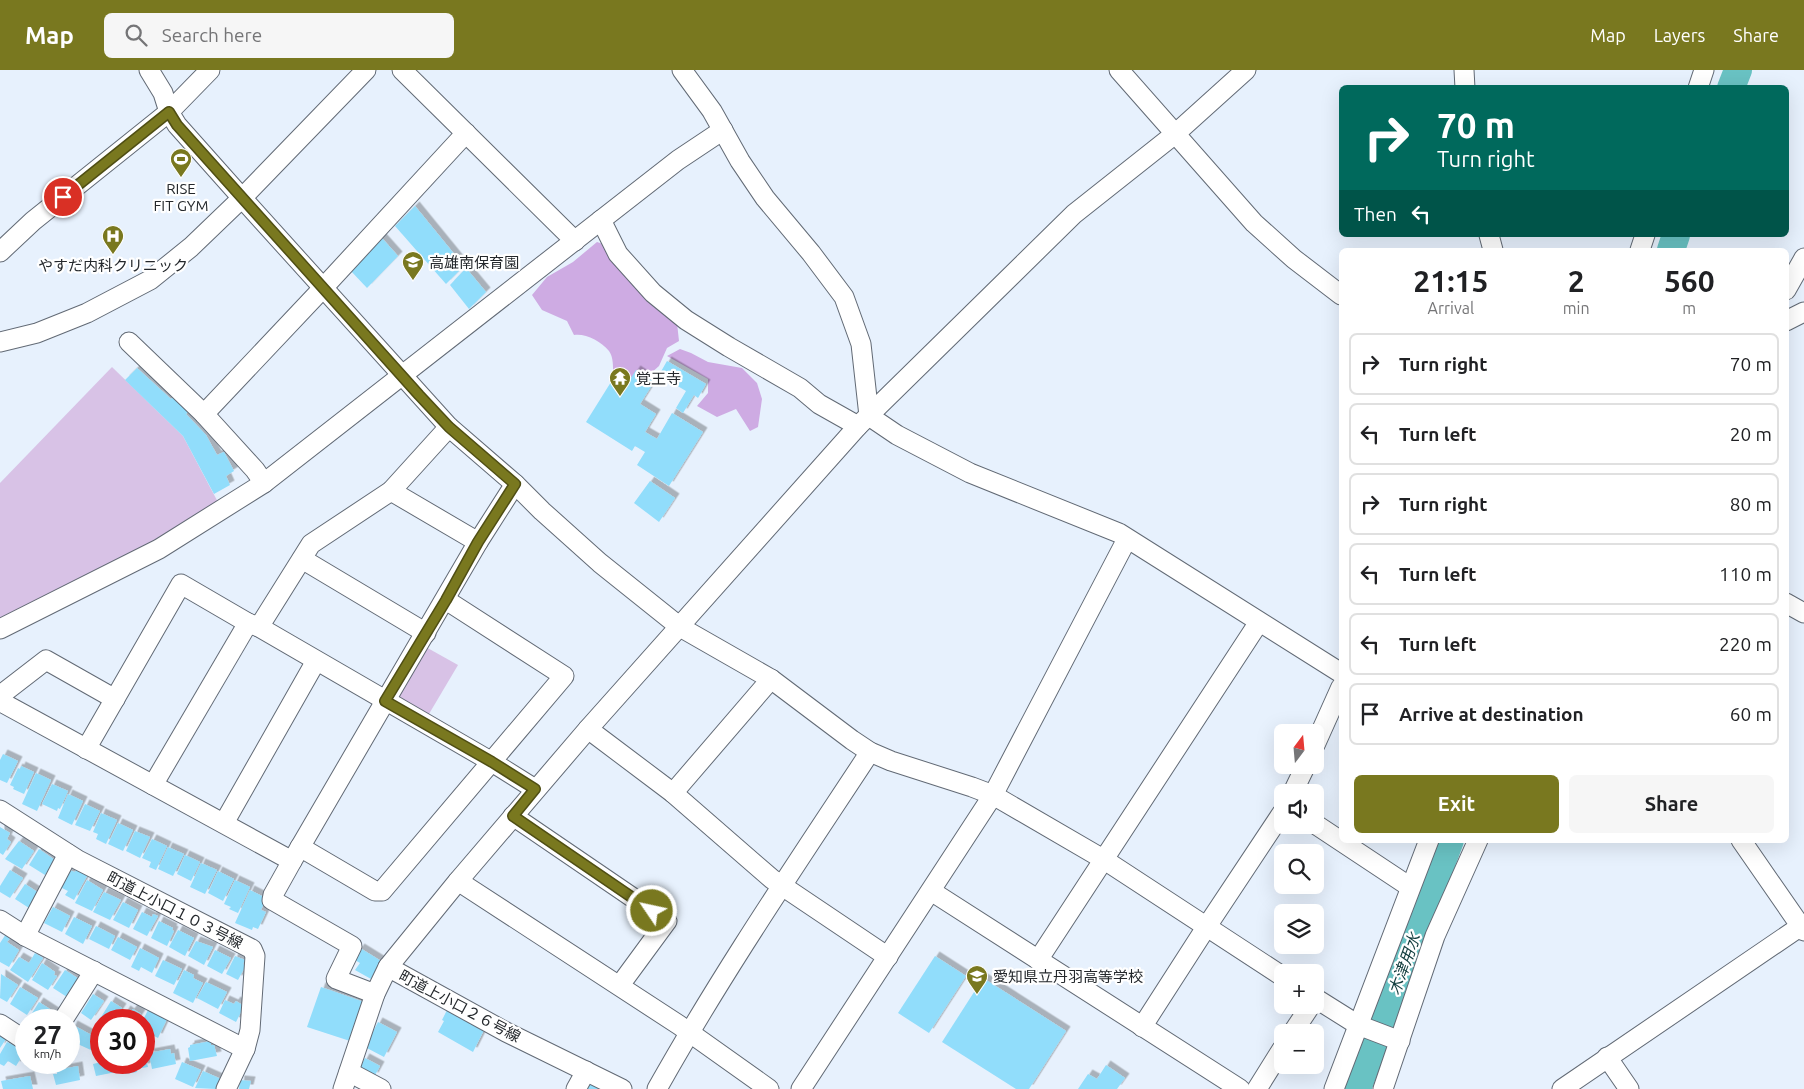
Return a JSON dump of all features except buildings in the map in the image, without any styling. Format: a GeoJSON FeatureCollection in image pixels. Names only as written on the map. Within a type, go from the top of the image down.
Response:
{"type":"FeatureCollection","features":[{"type":"Feature","properties":{"kind":"street"},"geometry":{"type":"LineString","coordinates":[[149,70],[163,93],[169,112],[177,125],[402,376],[449,427],[515,484],[600,563],[680,627],[771,679],[870,752],[891,761],[972,786],[993,795],[1103,859],[1274,971]]}},
{"type":"Feature","properties":{"kind":"street"},"geometry":{"type":"LineString","coordinates":[[1,248],[169,112],[210,70]]}},
{"type":"Feature","properties":{"kind":"street"},"geometry":{"type":"LineString","coordinates":[[0,342],[37,333],[78,316],[150,280],[191,247],[242,198],[366,70]]}},
{"type":"Feature","properties":{"kind":"street"},"geometry":{"type":"LineString","coordinates":[[402,70],[575,241]]}},
{"type":"Feature","properties":{"kind":"street"},"geometry":{"type":"LineString","coordinates":[[682,70],[712,111],[740,160],[766,198],[812,252],[844,297],[861,344],[863,421]]}},
{"type":"Feature","properties":{"kind":"street"},"geometry":{"type":"LineString","coordinates":[[1120,70],[1175,134],[1267,235],[1339,293]]}},
{"type":"Feature","properties":{"kind":"street"},"geometry":{"type":"LineString","coordinates":[[388,967],[535,789],[680,627],[767,526],[863,421],[1074,214],[1175,134],[1246,70]]}},
{"type":"Feature","properties":{"kind":"street"},"geometry":{"type":"LineString","coordinates":[[1464,70],[1465,85]]}},
{"type":"Feature","properties":{"kind":"street"},"geometry":{"type":"LineString","coordinates":[[1699,85],[1704,70]]}},
{"type":"Feature","properties":{"kind":"street"},"geometry":{"type":"LineString","coordinates":[[0,629],[159,549],[264,483],[678,160],[723,130]]}},
{"type":"Feature","properties":{"kind":"street"},"geometry":{"type":"LineString","coordinates":[[204,414],[466,133]]}},
{"type":"Feature","properties":{"kind":"street"},"geometry":{"type":"LineString","coordinates":[[601,220],[618,254],[653,292],[686,320],[800,388],[819,404],[897,435],[970,474],[1127,539],[1339,672]]}},
{"type":"Feature","properties":{"kind":"street"},"geometry":{"type":"LineString","coordinates":[[1789,285],[1804,258]]}},
{"type":"Feature","properties":{"kind":"street"},"geometry":{"type":"LineString","coordinates":[[1789,320],[1804,312]]}},
{"type":"Feature","properties":{"kind":"street"},"geometry":{"type":"LineString","coordinates":[[129,342],[204,414],[255,470],[264,483]]}},
{"type":"Feature","properties":{"kind":"street"},"geometry":{"type":"LineString","coordinates":[[153,785],[253,625],[311,544],[391,491],[449,427]]}},
{"type":"Feature","properties":{"kind":"street"},"geometry":{"type":"LineString","coordinates":[[375,994],[336,979],[352,946],[272,900],[273,895],[478,542],[515,484]]}},
{"type":"Feature","properties":{"kind":"street"},"geometry":{"type":"LineString","coordinates":[[391,491],[478,542]]}},
{"type":"Feature","properties":{"kind":"street"},"geometry":{"type":"LineString","coordinates":[[801,1089],[993,795],[1127,539]]}},
{"type":"Feature","properties":{"kind":"street"},"geometry":{"type":"LineString","coordinates":[[302,559],[426,633]]}},
{"type":"Feature","properties":{"kind":"street"},"geometry":{"type":"LineString","coordinates":[[86,749],[181,584],[492,762],[535,789]]}},
{"type":"Feature","properties":{"kind":"street"},"geometry":{"type":"LineString","coordinates":[[115,699],[46,660],[2,694],[3,703],[224,823],[375,891],[382,891],[564,676],[446,600]]}},
{"type":"Feature","properties":{"kind":"street"},"geometry":{"type":"LineString","coordinates":[[1038,960],[1259,622]]}},
{"type":"Feature","properties":{"kind":"street"},"geometry":{"type":"LineString","coordinates":[[224,823],[316,661]]}},
{"type":"Feature","properties":{"kind":"street"},"geometry":{"type":"LineString","coordinates":[[673,793],[771,679]]}},
{"type":"Feature","properties":{"kind":"street"},"geometry":{"type":"LineString","coordinates":[[1324,725],[1339,691]]}},
{"type":"Feature","properties":{"kind":"street"},"geometry":{"type":"LineString","coordinates":[[588,729],[673,793],[782,886],[888,958]]}},
{"type":"Feature","properties":{"kind":"street"},"geometry":{"type":"LineString","coordinates":[[657,1089],[689,1032],[870,752]]}},
{"type":"Feature","properties":{"kind":"street","name":"町道上小口１０３号線"},"geometry":{"type":"LineString","coordinates":[[0,810],[68,854],[252,949],[255,956],[250,1030],[245,1049],[226,1089]]}},
{"type":"Feature","properties":{"kind":"street"},"geometry":{"type":"LineString","coordinates":[[513,816],[667,921],[620,986]]}},
{"type":"Feature","properties":{"kind":"street"},"geometry":{"type":"LineString","coordinates":[[1142,1027],[1206,926],[1274,825]]}},
{"type":"Feature","properties":{"kind":"street"},"geometry":{"type":"LineString","coordinates":[[1324,830],[1339,840]]}},
{"type":"Feature","properties":{"kind":"street"},"geometry":{"type":"LineString","coordinates":[[1344,843],[1410,887]]}},
{"type":"Feature","properties":{"kind":"street"},"geometry":{"type":"LineString","coordinates":[[1334,1089],[1428,843]]}},
{"type":"Feature","properties":{"kind":"street"},"geometry":{"type":"LineString","coordinates":[[1383,1089],[1435,936],[1477,843]]}},
{"type":"Feature","properties":{"kind":"street"},"geometry":{"type":"LineString","coordinates":[[1562,1089],[1803,927],[1743,843]]}},
{"type":"Feature","properties":{"kind":"street"},"geometry":{"type":"LineString","coordinates":[[25,936],[68,854]]}},
{"type":"Feature","properties":{"kind":"street"},"geometry":{"type":"LineString","coordinates":[[458,880],[689,1032],[769,1089]]}},
{"type":"Feature","properties":{"kind":"street"},"geometry":{"type":"LineString","coordinates":[[931,891],[1240,1089]]}},
{"type":"Feature","properties":{"kind":"street"},"geometry":{"type":"LineString","coordinates":[[0,920],[25,936],[245,1049]]}},
{"type":"Feature","properties":{"kind":"street","name":"町道上小口２６号線"},"geometry":{"type":"LineString","coordinates":[[346,1081],[375,994],[388,967],[506,1032],[622,1089]]}},
{"type":"Feature","properties":{"kind":"street"},"geometry":{"type":"LineString","coordinates":[[70,1009],[94,971]]}},
{"type":"Feature","properties":{"kind":"street"},"geometry":{"type":"LineString","coordinates":[[1324,1004],[1358,1026],[1400,1041]]}},
{"type":"Feature","properties":{"kind":"street"},"geometry":{"type":"LineString","coordinates":[[0,1024],[15,1034]]}},
{"type":"Feature","properties":{"kind":"street"},"geometry":{"type":"LineString","coordinates":[[1607,1057],[1629,1089]]}},
{"type":"Feature","properties":{"kind":"street"},"geometry":{"type":"LineString","coordinates":[[1257,1089],[1274,1062]]}},
{"type":"Feature","properties":{"kind":"street"},"geometry":{"type":"LineString","coordinates":[[576,1089],[586,1071]]}},
{"type":"Feature","properties":{"kind":"street"},"geometry":{"type":"LineString","coordinates":[[346,1081],[381,1089]]}},
{"type":"Feature","properties":{"kind":"shaded area"},"geometry":{"type":"Polygon","coordinates":[[[597,242],[603,244],[607,254],[618,265],[628,280],[677,323],[679,341],[667,348],[659,366],[650,374],[626,381],[613,378],[612,357],[606,347],[588,337],[574,335],[567,321],[542,310],[532,295],[547,277],[573,262],[597,242]]]}},
{"type":"Feature","properties":{"kind":"shaded area"},"geometry":{"type":"Polygon","coordinates":[[[680,349],[708,362],[742,368],[757,383],[762,399],[758,427],[750,431],[736,409],[717,417],[697,406],[708,393],[708,379],[667,356],[680,349]]]}},
{"type":"Feature","properties":{"kind":"shaded area"},"geometry":{"type":"Polygon","coordinates":[[[112,367],[183,436],[220,506],[0,624],[0,483],[112,367]]]}},
{"type":"Feature","properties":{"kind":"shaded area"},"geometry":{"type":"Polygon","coordinates":[[[424,646],[458,665],[426,719],[396,695],[424,646]]]}},
{"type":"Feature","properties":{"kind":"waterway","name":"木津用水"},"geometry":{"type":"LineString","coordinates":[[1732,85],[1738,70]]}},
{"type":"Feature","properties":{"kind":"waterway","name":"木津用水"},"geometry":{"type":"LineString","coordinates":[[1672,248],[1675,237]]}},
{"type":"Feature","properties":{"kind":"waterway","name":"木津用水"},"geometry":{"type":"LineString","coordinates":[[1357,1089],[1449,843]]}},
{"type":"Feature","properties":{"kind":"place","name":"RISE FIT GYM"},"geometry":{"type":"Point","coordinates":[181,178]}},
{"type":"Feature","properties":{"kind":"place","name":"やすだ内科クリニック"},"geometry":{"type":"Point","coordinates":[113,255]}},
{"type":"Feature","properties":{"kind":"place","name":"高雄南保育園"},"geometry":{"type":"Point","coordinates":[413,281]}},
{"type":"Feature","properties":{"kind":"place","name":"覚王寺"},"geometry":{"type":"Point","coordinates":[620,397]}},
{"type":"Feature","properties":{"kind":"place","name":"愛知県立丹羽高等学校"},"geometry":{"type":"Point","coordinates":[977,995]}},
{"type":"Feature","properties":{"kind":"route"},"geometry":{"type":"LineString","coordinates":[[63,197],[169,112],[177,125],[419,395],[449,427],[515,484],[478,542],[446,600],[385,701],[492,762],[535,789],[513,816],[652,911]]}}]}
